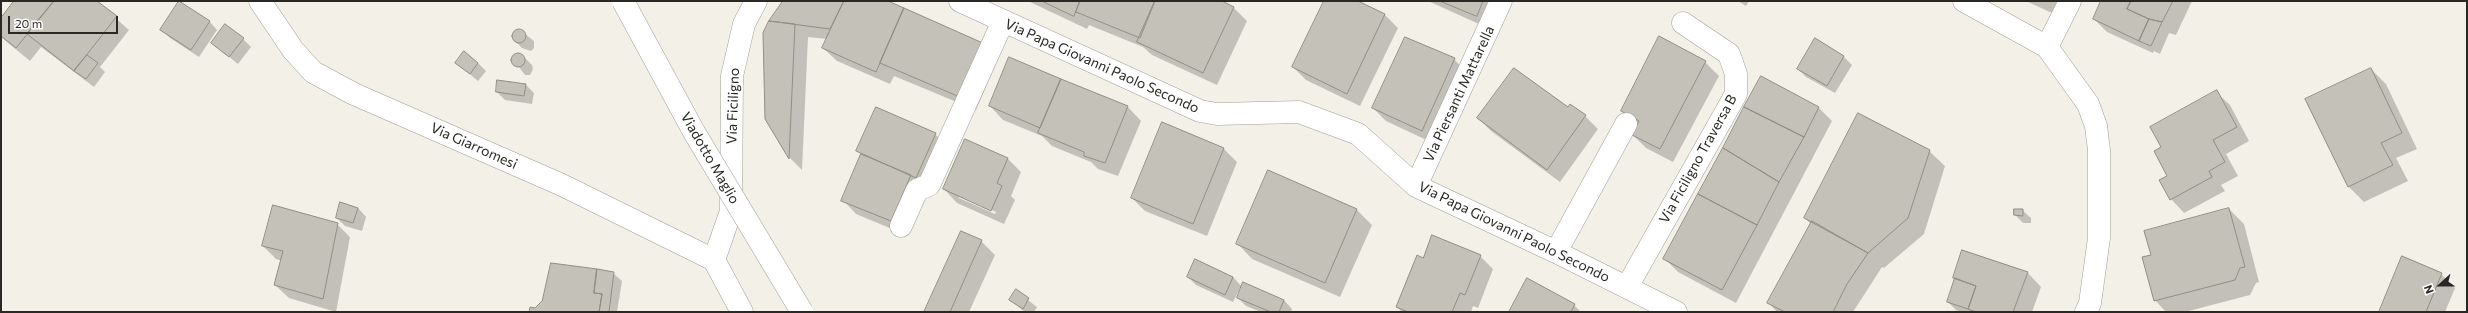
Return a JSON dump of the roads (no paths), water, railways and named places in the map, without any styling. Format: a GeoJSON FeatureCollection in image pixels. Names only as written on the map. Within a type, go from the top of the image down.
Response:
{"type":"FeatureCollection","features":[{"type":"Feature","properties":{"kind":"street","name":"Via Giarromesi"},"geometry":{"type":"LineString","coordinates":[[260,1],[293,50],[313,72],[354,94],[562,184],[714,260]]}},
{"type":"Feature","properties":{"kind":"street","name":"Viadotto Maglio"},"geometry":{"type":"LineString","coordinates":[[623,1],[694,132],[802,312]]}},
{"type":"Feature","properties":{"kind":"street","name":"Via Ficiligno"},"geometry":{"type":"LineString","coordinates":[[714,260],[732,211],[732,76],[744,24],[756,1]]}},
{"type":"Feature","properties":{"kind":"street","name":"Via Papa Giovanni Paolo Secondo"},"geometry":{"type":"LineString","coordinates":[[960,1],[1200,111],[1217,114],[1299,112],[1358,134],[1416,186],[1556,252],[1676,312]]}},
{"type":"Feature","properties":{"kind":"street","name":"Via Piersanti Mattarella"},"geometry":{"type":"LineString","coordinates":[[1416,186],[1502,1]]}},
{"type":"Feature","properties":{"kind":"street"},"geometry":{"type":"LineString","coordinates":[[1964,1],[2047,46],[2088,104],[2096,126],[2099,150],[2099,238],[2090,304],[2086,312]]}},
{"type":"Feature","properties":{"kind":"street"},"geometry":{"type":"LineString","coordinates":[[2047,46],[2070,1]]}},
{"type":"Feature","properties":{"kind":"street"},"geometry":{"type":"LineString","coordinates":[[901,226],[917,190],[930,185],[1003,21]]}},
{"type":"Feature","properties":{"kind":"street","name":"Via Ficiligno Traversa B"},"geometry":{"type":"LineString","coordinates":[[1627,287],[1736,94],[1736,74],[1729,54],[1683,23]]}},
{"type":"Feature","properties":{"kind":"street"},"geometry":{"type":"LineString","coordinates":[[1556,252],[1626,124]]}},
{"type":"Feature","properties":{"kind":"street"},"geometry":{"type":"LineString","coordinates":[[714,260],[742,312]]}}]}
